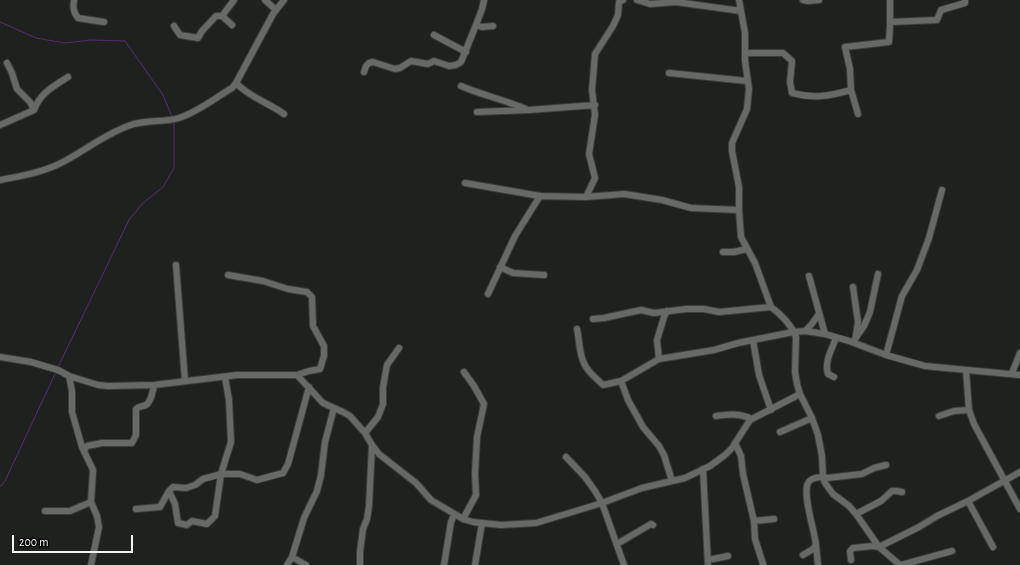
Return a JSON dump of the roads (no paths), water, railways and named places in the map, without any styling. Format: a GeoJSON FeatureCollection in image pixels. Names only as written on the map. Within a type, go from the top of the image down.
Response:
{"type":"FeatureCollection","features":[{"type":"Feature","properties":{"kind":"street"},"geometry":{"type":"LineString","coordinates":[[74,0],[73,8],[78,18],[104,22]]}},
{"type":"Feature","properties":{"kind":"street"},"geometry":{"type":"LineString","coordinates":[[222,16],[234,0]]}},
{"type":"Feature","properties":{"kind":"street"},"geometry":{"type":"LineString","coordinates":[[265,0],[276,10]]}},
{"type":"Feature","properties":{"kind":"street"},"geometry":{"type":"LineString","coordinates":[[0,180],[47,169],[66,161],[94,143],[127,126],[146,121],[173,119],[197,110],[232,88],[276,10],[284,0]]}},
{"type":"Feature","properties":{"kind":"street"},"geometry":{"type":"LineString","coordinates":[[364,72],[366,66],[373,62],[395,69],[400,68],[412,61],[428,64],[434,62],[449,66],[456,65],[461,62],[482,9],[484,0]]}},
{"type":"Feature","properties":{"kind":"street"},"geometry":{"type":"LineString","coordinates":[[586,197],[595,178],[589,154],[595,115],[592,90],[595,54],[613,26],[618,15],[619,2],[623,0]]}},
{"type":"Feature","properties":{"kind":"street"},"geometry":{"type":"LineString","coordinates":[[637,0],[650,4],[676,2],[741,11]]}},
{"type":"Feature","properties":{"kind":"street"},"geometry":{"type":"LineString","coordinates":[[739,0],[745,33],[745,53],[749,89],[747,109],[732,147],[739,187],[741,237],[755,263],[770,307],[781,316],[794,332],[796,337],[795,372],[797,384],[818,435],[825,483],[832,494],[849,506],[856,514],[879,547],[900,565],[952,551]]}},
{"type":"Feature","properties":{"kind":"street"},"geometry":{"type":"LineString","coordinates":[[804,0],[819,0]]}},
{"type":"Feature","properties":{"kind":"street"},"geometry":{"type":"LineString","coordinates":[[858,114],[851,90],[850,70],[846,47],[889,42],[890,0]]}},
{"type":"Feature","properties":{"kind":"street"},"geometry":{"type":"LineString","coordinates":[[890,22],[937,20],[942,10],[965,3],[965,0]]}},
{"type":"Feature","properties":{"kind":"street"},"geometry":{"type":"LineString","coordinates":[[174,26],[180,35],[198,38],[202,31],[216,16],[222,16],[232,25]]}},
{"type":"Feature","properties":{"kind":"street"},"geometry":{"type":"LineString","coordinates":[[476,25],[482,27],[493,26]]}},
{"type":"Feature","properties":{"kind":"street"},"geometry":{"type":"LineString","coordinates":[[434,35],[466,52]]}},
{"type":"Feature","properties":{"kind":"street"},"geometry":{"type":"LineString","coordinates":[[745,53],[783,53],[792,61],[790,82],[792,93],[802,96],[826,96],[851,90]]}},
{"type":"Feature","properties":{"kind":"street"},"geometry":{"type":"LineString","coordinates":[[6,63],[12,73],[17,89],[30,102],[34,110]]}},
{"type":"Feature","properties":{"kind":"street"},"geometry":{"type":"LineString","coordinates":[[669,73],[747,80]]}},
{"type":"Feature","properties":{"kind":"street"},"geometry":{"type":"LineString","coordinates":[[0,125],[34,110],[37,101],[49,90],[68,77]]}},
{"type":"Feature","properties":{"kind":"street"},"geometry":{"type":"LineString","coordinates":[[236,83],[250,94],[284,114]]}},
{"type":"Feature","properties":{"kind":"street"},"geometry":{"type":"LineString","coordinates":[[461,86],[505,100],[529,110]]}},
{"type":"Feature","properties":{"kind":"street"},"geometry":{"type":"LineString","coordinates":[[477,112],[594,105]]}},
{"type":"Feature","properties":{"kind":"street"},"geometry":{"type":"LineString","coordinates":[[465,183],[540,196],[586,197],[624,194],[662,200],[691,208],[739,210]]}},
{"type":"Feature","properties":{"kind":"street"},"geometry":{"type":"LineString","coordinates":[[886,355],[902,296],[917,270],[929,238],[942,190]]}},
{"type":"Feature","properties":{"kind":"street"},"geometry":{"type":"LineString","coordinates":[[488,294],[515,236],[540,196]]}},
{"type":"Feature","properties":{"kind":"street"},"geometry":{"type":"LineString","coordinates":[[723,252],[734,252],[747,249]]}},
{"type":"Feature","properties":{"kind":"street"},"geometry":{"type":"LineString","coordinates":[[176,264],[185,382]]}},
{"type":"Feature","properties":{"kind":"street"},"geometry":{"type":"LineString","coordinates":[[500,267],[513,273],[544,276]]}},
{"type":"Feature","properties":{"kind":"street"},"geometry":{"type":"LineString","coordinates":[[852,340],[864,326],[870,312],[878,274]]}},
{"type":"Feature","properties":{"kind":"street"},"geometry":{"type":"LineString","coordinates":[[0,357],[31,362],[58,370],[69,376],[98,385],[108,386],[154,385],[237,375],[297,376],[309,371],[320,369],[324,356],[324,346],[313,326],[312,297],[307,292],[288,289],[263,281],[228,275]]}},
{"type":"Feature","properties":{"kind":"street"},"geometry":{"type":"LineString","coordinates":[[809,276],[825,334]]}},
{"type":"Feature","properties":{"kind":"street"},"geometry":{"type":"LineString","coordinates":[[852,340],[858,322],[853,287]]}},
{"type":"Feature","properties":{"kind":"street"},"geometry":{"type":"LineString","coordinates":[[593,320],[641,310],[654,312],[686,308],[719,312],[770,307]]}},
{"type":"Feature","properties":{"kind":"street"},"geometry":{"type":"LineString","coordinates":[[659,359],[657,340],[667,311]]}},
{"type":"Feature","properties":{"kind":"street"},"geometry":{"type":"LineString","coordinates":[[805,331],[819,314]]}},
{"type":"Feature","properties":{"kind":"street"},"geometry":{"type":"LineString","coordinates":[[577,329],[581,355],[588,371],[603,385],[621,381],[659,359],[714,350],[753,340],[805,331],[852,340],[870,350],[925,366],[1012,373],[1020,375]]}},
{"type":"Feature","properties":{"kind":"street"},"geometry":{"type":"LineString","coordinates":[[834,377],[828,374],[827,366],[836,338]]}},
{"type":"Feature","properties":{"kind":"street"},"geometry":{"type":"LineString","coordinates":[[753,340],[759,375],[771,410]]}},
{"type":"Feature","properties":{"kind":"street"},"geometry":{"type":"LineString","coordinates":[[366,433],[378,417],[383,404],[383,386],[387,365],[399,348]]}},
{"type":"Feature","properties":{"kind":"street"},"geometry":{"type":"LineString","coordinates":[[1012,373],[1020,353]]}},
{"type":"Feature","properties":{"kind":"street"},"geometry":{"type":"LineString","coordinates":[[966,370],[969,410],[974,424],[1020,509]]}},
{"type":"Feature","properties":{"kind":"street"},"geometry":{"type":"LineString","coordinates":[[463,520],[476,496],[475,474],[477,437],[484,404],[464,372]]}},
{"type":"Feature","properties":{"kind":"street"},"geometry":{"type":"LineString","coordinates":[[69,376],[72,391],[72,412],[84,451],[93,470],[91,502],[97,516],[98,526],[91,565]]}},
{"type":"Feature","properties":{"kind":"street"},"geometry":{"type":"LineString","coordinates":[[297,376],[323,403],[350,416],[366,433],[378,454],[416,483],[431,500],[463,520],[501,525],[536,523],[602,504],[642,488],[685,478],[704,469],[725,455],[752,419],[800,394]]}},
{"type":"Feature","properties":{"kind":"street"},"geometry":{"type":"LineString","coordinates":[[169,491],[175,504],[178,523],[187,525],[192,521],[207,524],[215,516],[221,474],[231,442],[229,400],[225,377]]}},
{"type":"Feature","properties":{"kind":"street"},"geometry":{"type":"LineString","coordinates":[[621,381],[628,400],[643,427],[659,446],[664,456],[672,481]]}},
{"type":"Feature","properties":{"kind":"street"},"geometry":{"type":"LineString","coordinates":[[84,451],[87,446],[102,443],[132,443],[136,435],[136,409],[146,405],[149,401],[154,385]]}},
{"type":"Feature","properties":{"kind":"street"},"geometry":{"type":"LineString","coordinates":[[136,509],[160,507],[173,487],[186,488],[195,485],[203,479],[221,474],[240,474],[257,480],[283,473],[288,464],[309,387]]}},
{"type":"Feature","properties":{"kind":"street"},"geometry":{"type":"LineString","coordinates":[[287,565],[292,556],[304,518],[317,491],[321,475],[325,442],[334,408]]}},
{"type":"Feature","properties":{"kind":"street"},"geometry":{"type":"LineString","coordinates":[[939,416],[969,410]]}},
{"type":"Feature","properties":{"kind":"street"},"geometry":{"type":"LineString","coordinates":[[716,416],[738,414],[752,419]]}},
{"type":"Feature","properties":{"kind":"street"},"geometry":{"type":"LineString","coordinates":[[780,432],[812,418]]}},
{"type":"Feature","properties":{"kind":"street"},"geometry":{"type":"LineString","coordinates":[[735,443],[741,456],[743,474],[751,502],[755,539],[763,564]]}},
{"type":"Feature","properties":{"kind":"street"},"geometry":{"type":"LineString","coordinates":[[360,565],[363,529],[369,506],[372,445]]}},
{"type":"Feature","properties":{"kind":"street"},"geometry":{"type":"LineString","coordinates":[[566,457],[596,491],[624,565]]}},
{"type":"Feature","properties":{"kind":"street"},"geometry":{"type":"LineString","coordinates":[[818,565],[815,535],[810,522],[806,487],[810,480],[823,477],[827,478],[862,474],[874,468],[886,465]]}},
{"type":"Feature","properties":{"kind":"street"},"geometry":{"type":"LineString","coordinates":[[704,469],[708,563],[728,556]]}},
{"type":"Feature","properties":{"kind":"street"},"geometry":{"type":"LineString","coordinates":[[851,560],[850,551],[853,548],[873,546],[879,547],[1020,472]]}},
{"type":"Feature","properties":{"kind":"street"},"geometry":{"type":"LineString","coordinates":[[856,514],[881,501],[892,492],[902,492]]}},
{"type":"Feature","properties":{"kind":"street"},"geometry":{"type":"LineString","coordinates":[[968,501],[993,547]]}},
{"type":"Feature","properties":{"kind":"street"},"geometry":{"type":"LineString","coordinates":[[45,512],[70,511],[91,502]]}},
{"type":"Feature","properties":{"kind":"street"},"geometry":{"type":"LineString","coordinates":[[444,565],[450,526],[454,515]]}},
{"type":"Feature","properties":{"kind":"street"},"geometry":{"type":"LineString","coordinates":[[754,521],[774,519]]}},
{"type":"Feature","properties":{"kind":"street"},"geometry":{"type":"LineString","coordinates":[[475,565],[482,523]]}},
{"type":"Feature","properties":{"kind":"street"},"geometry":{"type":"LineString","coordinates":[[617,544],[651,524],[654,524]]}},
{"type":"Feature","properties":{"kind":"street"},"geometry":{"type":"LineString","coordinates":[[803,555],[816,546]]}},
{"type":"Feature","properties":{"kind":"street"},"geometry":{"type":"LineString","coordinates":[[292,556],[306,565]]}},
{"type":"Feature","properties":{"kind":"waterway"},"geometry":{"type":"LineString","coordinates":[[0,22],[36,38],[65,43],[91,40],[125,41],[163,95],[172,117]]}},
{"type":"Feature","properties":{"kind":"waterway"},"geometry":{"type":"LineString","coordinates":[[58,367],[129,220],[142,204],[163,187],[174,168],[174,122]]}},
{"type":"Feature","properties":{"kind":"waterway"},"geometry":{"type":"LineString","coordinates":[[0,487],[5,481],[55,374]]}}]}
